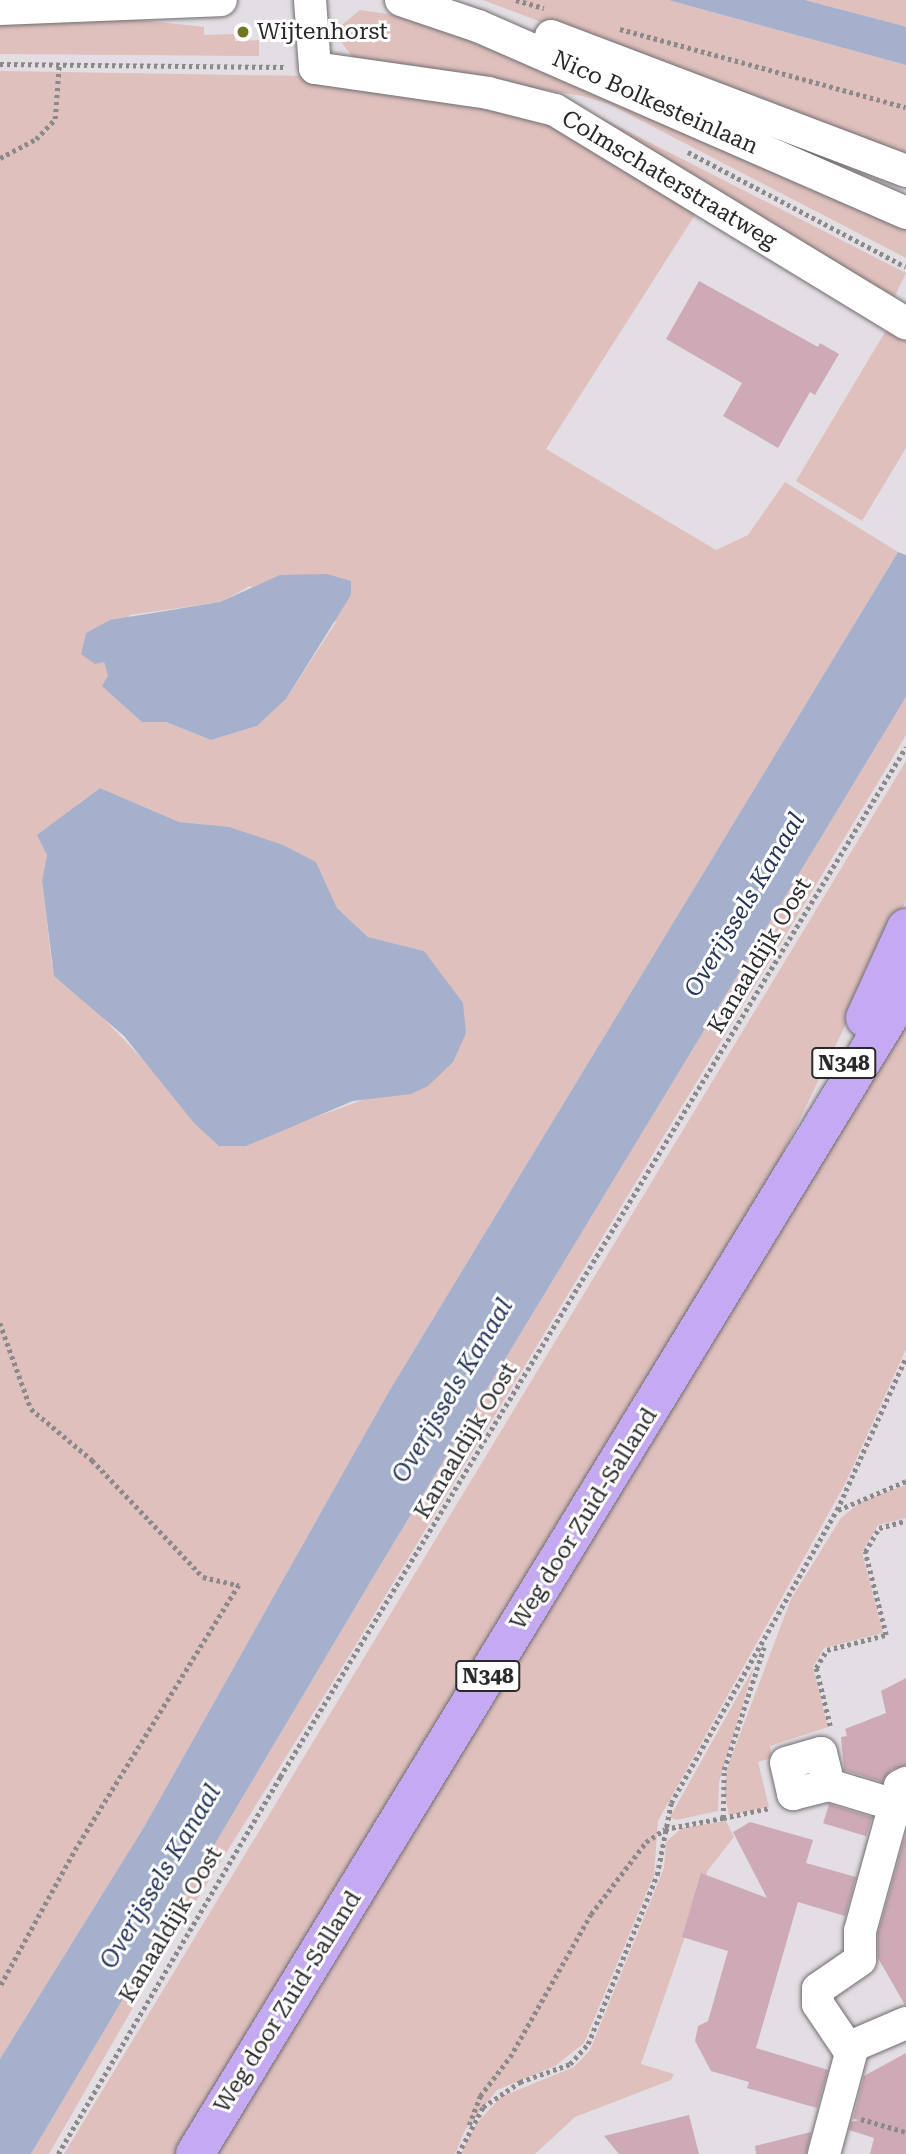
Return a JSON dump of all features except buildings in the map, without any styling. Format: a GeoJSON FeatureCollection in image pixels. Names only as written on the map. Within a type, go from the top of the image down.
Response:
{"type":"FeatureCollection","features":[{"type":"Feature","properties":{"kind":"main road","name":"N348"},"geometry":{"type":"LineString","coordinates":[[781,1197],[906,928]]}},
{"type":"Feature","properties":{"kind":"main road","name":"Weg door Zuid-Salland"},"geometry":{"type":"LineString","coordinates":[[195,2154],[906,989]]}},
{"type":"Feature","properties":{"kind":"street"},"geometry":{"type":"LineString","coordinates":[[0,9],[221,0]]}},
{"type":"Feature","properties":{"kind":"street","name":"Colmschaterstraatweg"},"geometry":{"type":"LineString","coordinates":[[310,0],[315,68],[488,93],[555,110],[906,323]]}},
{"type":"Feature","properties":{"kind":"street","name":"Nico Bolkesteinlaan"},"geometry":{"type":"LineString","coordinates":[[401,0],[478,26],[906,213]]}},
{"type":"Feature","properties":{"kind":"street","name":"Nico Bolkesteinlaan"},"geometry":{"type":"LineString","coordinates":[[438,0],[549,35],[906,171]]}},
{"type":"Feature","properties":{"kind":"street"},"geometry":{"type":"LineString","coordinates":[[829,1785],[821,1753],[786,1763],[793,1794],[829,1785],[901,1794],[860,1931],[860,1960],[818,1989],[818,2004],[825,2017],[850,2047]]}},
{"type":"Feature","properties":{"kind":"street"},"geometry":{"type":"LineString","coordinates":[[850,2047],[906,2023]]}},
{"type":"Feature","properties":{"kind":"street"},"geometry":{"type":"LineString","coordinates":[[824,2154],[837,2111],[850,2047]]}},
{"type":"Feature","properties":{"kind":"path"},"geometry":{"type":"LineString","coordinates":[[516,0],[549,9]]}},
{"type":"Feature","properties":{"kind":"path"},"geometry":{"type":"LineString","coordinates":[[610,26],[906,107]]}},
{"type":"Feature","properties":{"kind":"path"},"geometry":{"type":"LineString","coordinates":[[0,64],[263,66]]}},
{"type":"Feature","properties":{"kind":"path"},"geometry":{"type":"LineString","coordinates":[[0,158],[36,139],[55,119],[59,65]]}},
{"type":"Feature","properties":{"kind":"path"},"geometry":{"type":"LineString","coordinates":[[681,148],[906,267]]}},
{"type":"Feature","properties":{"kind":"path","name":"Kanaaldijk Oost"},"geometry":{"type":"LineString","coordinates":[[58,2154],[279,1777],[906,747]]}},
{"type":"Feature","properties":{"kind":"path"},"geometry":{"type":"LineString","coordinates":[[0,1323],[31,1409],[92,1460],[203,1577],[239,1585],[77,1847],[0,1987]]}},
{"type":"Feature","properties":{"kind":"path"},"geometry":{"type":"LineString","coordinates":[[905,1360],[906,1370]]}},
{"type":"Feature","properties":{"kind":"path"},"geometry":{"type":"LineString","coordinates":[[465,2136],[483,2107],[497,2096],[570,2064],[588,2044],[657,1875],[671,1803],[765,1643],[837,1510],[905,1360]]}},
{"type":"Feature","properties":{"kind":"path"},"geometry":{"type":"LineString","coordinates":[[837,1510],[906,1481]]}},
{"type":"Feature","properties":{"kind":"path"},"geometry":{"type":"LineString","coordinates":[[821,1753],[824,1747],[821,1732],[831,1729],[816,1668],[827,1650],[886,1635],[865,1552],[879,1528],[906,1521]]}},
{"type":"Feature","properties":{"kind":"path"},"geometry":{"type":"LineString","coordinates":[[723,1818],[724,1770],[765,1643]]}},
{"type":"Feature","properties":{"kind":"path"},"geometry":{"type":"LineString","coordinates":[[458,2154],[480,2096],[510,2057],[591,1914],[646,1842],[665,1829],[791,1802],[793,1794]]}},
{"type":"Feature","properties":{"kind":"path"},"geometry":{"type":"LineString","coordinates":[[837,2111],[906,2132]]}},
{"type":"Feature","properties":{"kind":"shaded area"},"geometry":{"type":"Polygon","coordinates":[[[483,0],[668,0],[906,65],[906,160],[483,0]]]}},
{"type":"Feature","properties":{"kind":"shaded area"},"geometry":{"type":"Polygon","coordinates":[[[806,0],[906,0],[906,27],[900,25],[806,0]]]}},
{"type":"Feature","properties":{"kind":"shaded area"},"geometry":{"type":"Polygon","coordinates":[[[360,10],[423,19],[906,228],[906,258],[611,105],[583,96],[356,61],[337,37],[338,28],[360,10]]]}},
{"type":"Feature","properties":{"kind":"shaded area"},"geometry":{"type":"Polygon","coordinates":[[[121,18],[204,27],[204,35],[235,34],[235,41],[259,40],[259,56],[0,54],[0,23],[121,18]]]}},
{"type":"Feature","properties":{"kind":"shaded area"},"geometry":{"type":"Polygon","coordinates":[[[0,71],[310,76],[529,109],[700,207],[546,449],[716,550],[748,535],[785,482],[898,552],[388,1393],[144,1827],[0,2059],[0,71]],[[250,586],[221,602],[130,615],[104,662],[108,676],[142,722],[166,722],[211,740],[257,726],[286,699],[336,622],[250,586]],[[100,788],[79,803],[47,855],[42,881],[52,965],[157,1074],[291,1126],[368,1098],[424,951],[368,937],[337,908],[316,862],[204,825],[179,822],[100,788]]]}},
{"type":"Feature","properties":{"kind":"shaded area"},"geometry":{"type":"Polygon","coordinates":[[[592,113],[906,273],[892,302],[590,116],[592,113]]]}},
{"type":"Feature","properties":{"kind":"shaded area"},"geometry":{"type":"Polygon","coordinates":[[[888,327],[906,337],[906,448],[862,521],[796,481],[888,327]]]}},
{"type":"Feature","properties":{"kind":"shaded area"},"geometry":{"type":"Polygon","coordinates":[[[906,697],[906,735],[877,784],[349,1656],[171,1941],[49,2154],[31,2154],[378,1569],[906,697]]]}},
{"type":"Feature","properties":{"kind":"shaded area"},"geometry":{"type":"Polygon","coordinates":[[[906,761],[906,901],[768,1184],[178,2154],[64,2154],[906,761]]]}},
{"type":"Feature","properties":{"kind":"shaded area"},"geometry":{"type":"Polygon","coordinates":[[[906,1019],[906,1349],[846,1482],[658,1821],[654,1875],[584,2043],[555,2066],[497,2090],[465,2130],[455,2154],[215,2154],[906,1019]]]}},
{"type":"Feature","properties":{"kind":"shaded area"},"geometry":{"type":"Polygon","coordinates":[[[906,1485],[906,1518],[878,1525],[862,1552],[883,1633],[824,1648],[813,1667],[828,1727],[770,1746],[772,1758],[758,1762],[769,1807],[729,1815],[724,1790],[728,1766],[791,1599],[841,1518],[862,1501],[906,1485]]]}},
{"type":"Feature","properties":{"kind":"shaded area"},"geometry":{"type":"Polygon","coordinates":[[[754,1667],[719,1782],[718,1811],[677,1820],[670,1817],[754,1667]]]}},
{"type":"Feature","properties":{"kind":"shaded area"},"geometry":{"type":"Polygon","coordinates":[[[726,1821],[734,1837],[708,1870],[641,2064],[674,2074],[671,2080],[575,2117],[535,2154],[461,2154],[476,2124],[501,2097],[574,2067],[590,2050],[664,1868],[666,1842],[682,1828],[726,1821]]]}},
{"type":"Feature","properties":{"kind":"water"},"geometry":{"type":"Polygon","coordinates":[[[668,0],[805,0],[900,25],[906,27],[906,65],[668,0]]]}},
{"type":"Feature","properties":{"kind":"water","name":"Overijssels Kanaal"},"geometry":{"type":"Polygon","coordinates":[[[898,552],[906,555],[906,697],[378,1569],[31,2154],[0,2154],[0,2059],[144,1827],[388,1393],[898,552]]]}},
{"type":"Feature","properties":{"kind":"water"},"geometry":{"type":"Polygon","coordinates":[[[327,574],[351,581],[351,595],[286,699],[257,726],[211,740],[166,722],[142,722],[102,686],[108,676],[104,662],[95,664],[81,654],[86,633],[110,620],[220,602],[280,575],[327,574]]]}},
{"type":"Feature","properties":{"kind":"water"},"geometry":{"type":"Polygon","coordinates":[[[100,788],[179,822],[229,827],[283,845],[316,862],[337,908],[368,937],[424,951],[463,1003],[466,1033],[453,1062],[428,1086],[411,1094],[353,1101],[246,1146],[219,1146],[194,1123],[124,1036],[54,976],[42,881],[47,855],[37,835],[100,788]]]}},
{"type":"Feature","properties":{"kind":"place","name":"Wijtenhorst"},"geometry":{"type":"Point","coordinates":[243,32]}}]}
